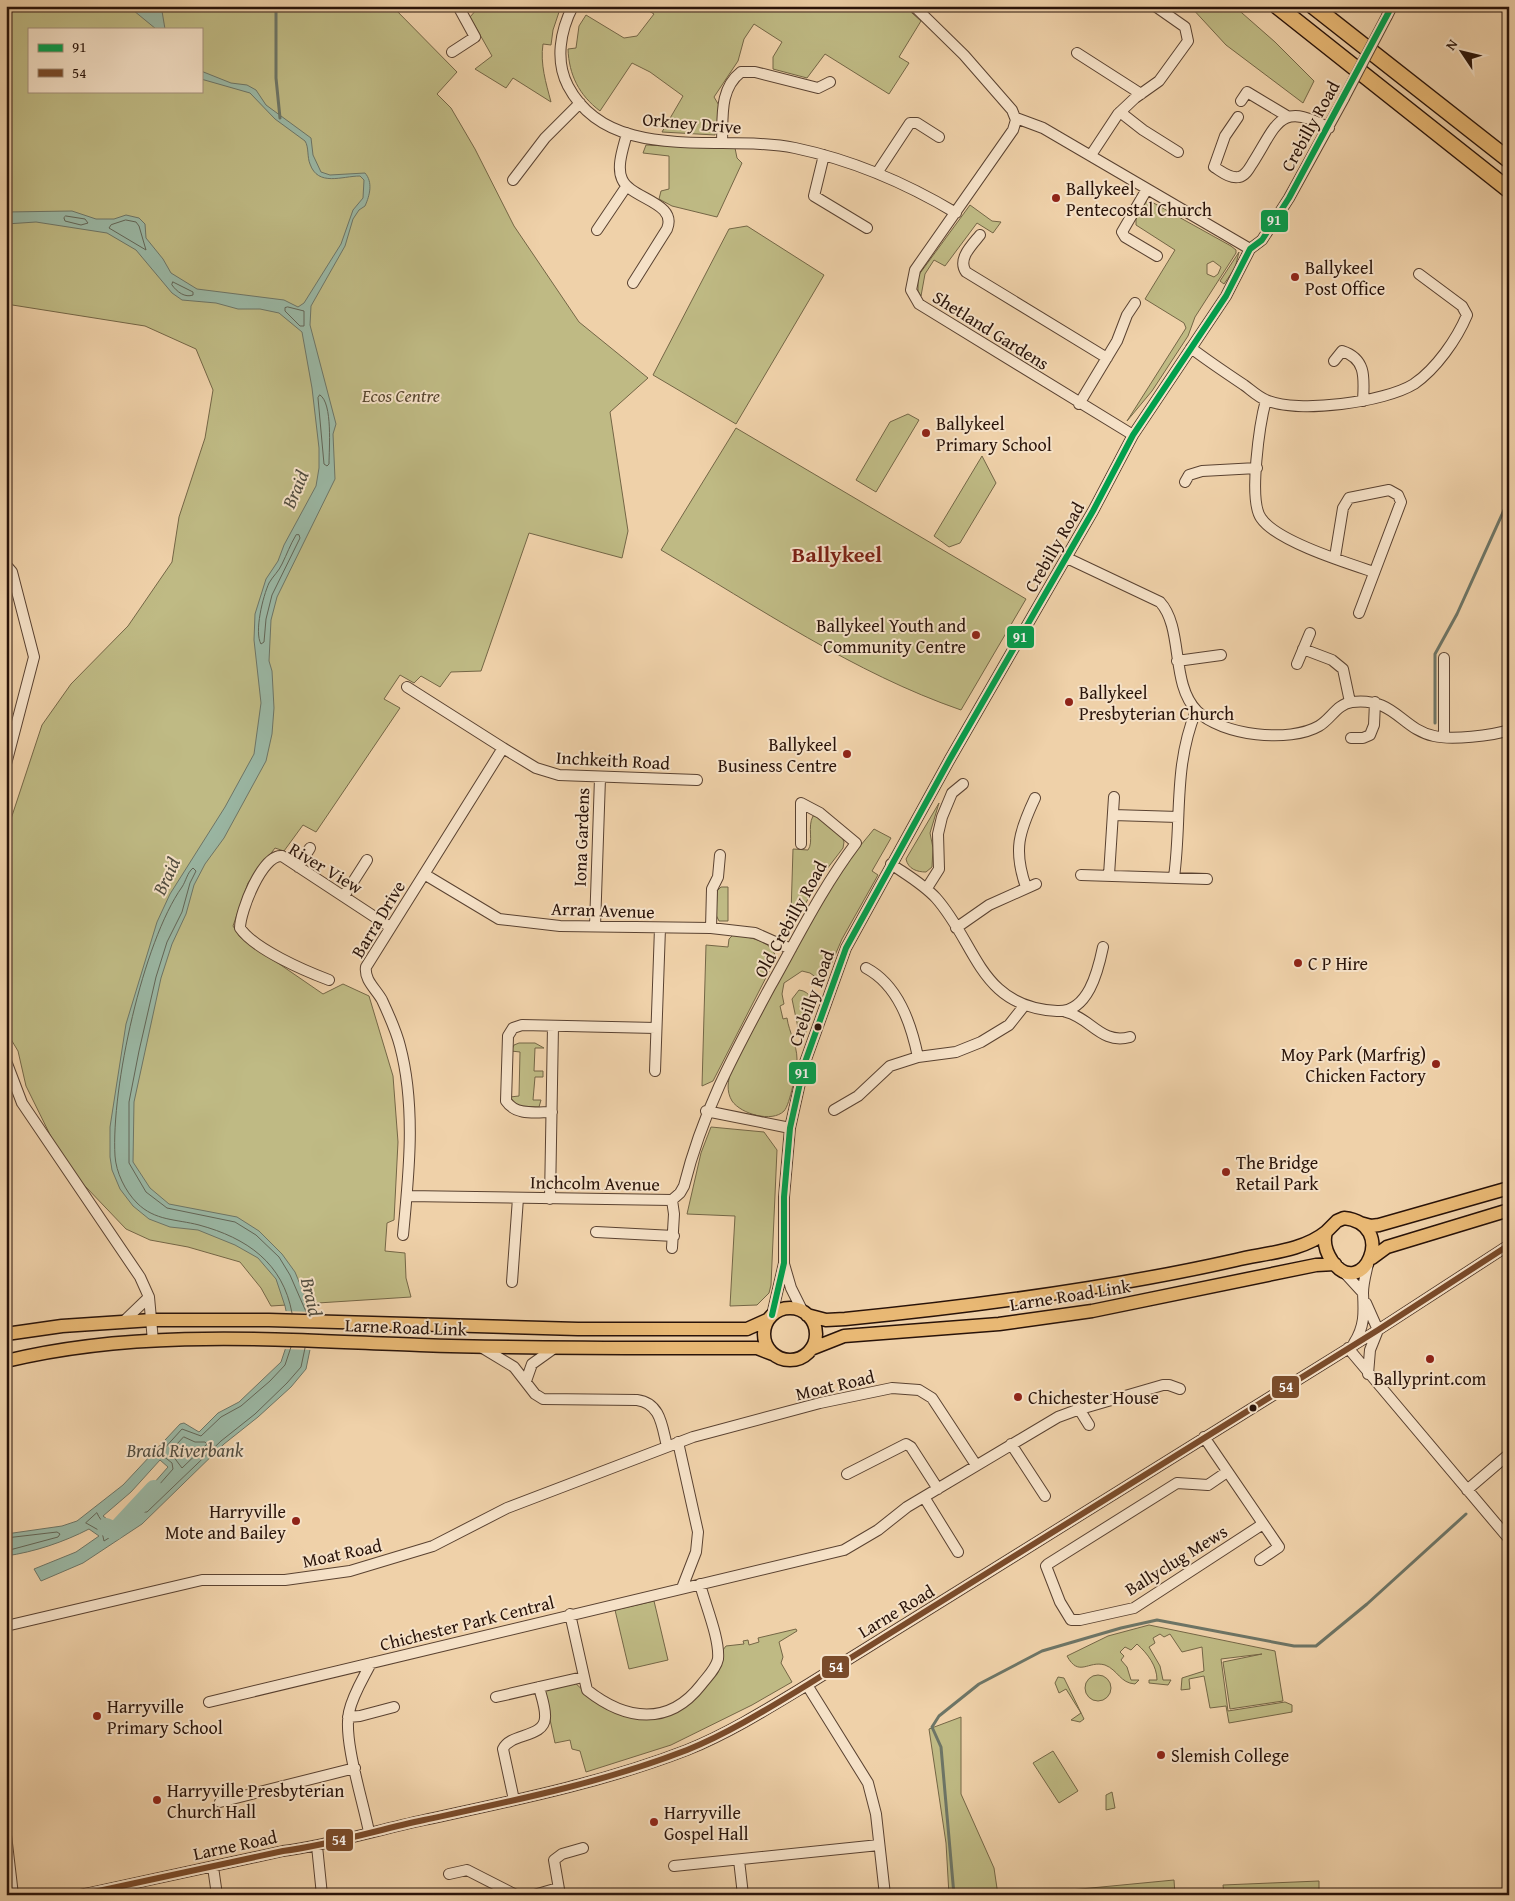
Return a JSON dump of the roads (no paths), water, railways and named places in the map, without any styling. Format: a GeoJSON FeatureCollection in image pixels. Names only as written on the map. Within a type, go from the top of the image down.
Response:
{"type":"FeatureCollection","features":[{"type":"Feature","properties":{"kind":"highway"},"geometry":{"type":"LineString","coordinates":[[1277,6],[1509,190]]}},
{"type":"Feature","properties":{"kind":"highway"},"geometry":{"type":"LineString","coordinates":[[1314,6],[1509,160]]}},
{"type":"Feature","properties":{"kind":"main road"},"geometry":{"type":"LineString","coordinates":[[1509,1188],[1379,1225],[1370,1226],[1344,1218],[1337,1220],[1326,1232],[1325,1246],[1337,1266],[1357,1272],[1388,1247],[1509,1210]]}},
{"type":"Feature","properties":{"kind":"main road"},"geometry":{"type":"LineString","coordinates":[[1360,1223],[1370,1236],[1373,1245],[1370,1261]]}},
{"type":"Feature","properties":{"kind":"main road","name":"Larne Road Link"},"geometry":{"type":"LineString","coordinates":[[805,1313],[826,1320],[845,1319],[1045,1296],[1195,1269],[1305,1245],[1326,1232]]}},
{"type":"Feature","properties":{"kind":"main road","name":"Larne Road Link"},"geometry":{"type":"LineString","coordinates":[[811,1348],[844,1336],[999,1324],[1092,1311],[1316,1265],[1337,1266]]}},
{"type":"Feature","properties":{"kind":"main road"},"geometry":{"type":"LineString","coordinates":[[785,1308],[805,1313],[814,1324],[816,1332],[811,1348],[798,1359],[782,1359],[775,1356],[765,1343],[764,1327],[770,1317],[785,1308]]}},
{"type":"Feature","properties":{"kind":"main road","name":"Larne Road Link"},"geometry":{"type":"LineString","coordinates":[[6,1334],[62,1326],[152,1320],[269,1320],[578,1329],[747,1329],[770,1317]]}},
{"type":"Feature","properties":{"kind":"main road","name":"Larne Road Link"},"geometry":{"type":"LineString","coordinates":[[6,1361],[36,1354],[153,1341],[267,1340],[553,1349],[756,1348],[775,1356]]}},
{"type":"Feature","properties":{"kind":"street"},"geometry":{"type":"LineString","coordinates":[[452,52],[475,37],[458,6]]}},
{"type":"Feature","properties":{"kind":"street","name":"Orkney Drive"},"geometry":{"type":"LineString","coordinates":[[573,6],[562,34],[561,64],[567,84],[580,103],[599,120],[626,133],[663,141],[779,145],[824,155],[877,173],[905,185],[956,214]]}},
{"type":"Feature","properties":{"kind":"street"},"geometry":{"type":"LineString","coordinates":[[914,6],[964,55],[1012,109],[1016,118],[1033,123],[1250,249]]}},
{"type":"Feature","properties":{"kind":"street"},"geometry":{"type":"LineString","coordinates":[[1090,155],[1120,112],[1159,81],[1189,38],[1182,24],[1155,6]]}},
{"type":"Feature","properties":{"kind":"street","name":"Crebilly Road"},"geometry":{"type":"LineString","coordinates":[[770,1317],[784,1264],[784,1197],[790,1128],[804,1064],[829,990],[846,948],[891,864],[1067,558],[1133,435],[1226,296],[1250,249],[1262,240],[1289,198],[1329,128],[1390,11]]}},
{"type":"Feature","properties":{"kind":"street"},"geometry":{"type":"LineString","coordinates":[[1076,53],[1141,94]]}},
{"type":"Feature","properties":{"kind":"street"},"geometry":{"type":"LineString","coordinates":[[722,142],[725,96],[732,81],[741,72],[756,72],[818,88],[830,82]]}},
{"type":"Feature","properties":{"kind":"street"},"geometry":{"type":"LineString","coordinates":[[1241,101],[1247,92],[1287,116],[1302,116],[1329,128]]}},
{"type":"Feature","properties":{"kind":"street"},"geometry":{"type":"LineString","coordinates":[[513,180],[545,138],[580,103]]}},
{"type":"Feature","properties":{"kind":"street"},"geometry":{"type":"LineString","coordinates":[[1120,112],[1178,152]]}},
{"type":"Feature","properties":{"kind":"street"},"geometry":{"type":"LineString","coordinates":[[1238,117],[1225,136],[1214,167],[1232,177],[1239,177],[1247,172],[1278,123],[1287,116]]}},
{"type":"Feature","properties":{"kind":"street","name":"Shetland Gardens"},"geometry":{"type":"LineString","coordinates":[[1016,118],[1013,130],[914,272],[911,287],[914,299],[969,336],[1133,435]]}},
{"type":"Feature","properties":{"kind":"street"},"geometry":{"type":"LineString","coordinates":[[877,173],[910,123],[916,123],[939,137]]}},
{"type":"Feature","properties":{"kind":"street"},"geometry":{"type":"LineString","coordinates":[[626,133],[620,171],[626,187],[664,211],[669,222],[664,235],[633,284]]}},
{"type":"Feature","properties":{"kind":"street"},"geometry":{"type":"LineString","coordinates":[[824,155],[814,196],[867,228]]}},
{"type":"Feature","properties":{"kind":"street"},"geometry":{"type":"LineString","coordinates":[[598,230],[626,187]]}},
{"type":"Feature","properties":{"kind":"street"},"geometry":{"type":"LineString","coordinates":[[1147,189],[1122,234],[1157,256]]}},
{"type":"Feature","properties":{"kind":"street","name":"Shetland Gardens"},"geometry":{"type":"LineString","coordinates":[[980,235],[963,260],[966,272],[1107,358]]}},
{"type":"Feature","properties":{"kind":"street"},"geometry":{"type":"LineString","coordinates":[[1191,348],[1266,400],[1291,405],[1316,406],[1363,401],[1402,390],[1424,377],[1453,340],[1465,320],[1466,312],[1462,306],[1419,274]]}},
{"type":"Feature","properties":{"kind":"street"},"geometry":{"type":"LineString","coordinates":[[1079,404],[1107,358],[1134,303]]}},
{"type":"Feature","properties":{"kind":"street"},"geometry":{"type":"LineString","coordinates":[[1334,360],[1342,351],[1357,360],[1364,377],[1363,401]]}},
{"type":"Feature","properties":{"kind":"street"},"geometry":{"type":"LineString","coordinates":[[1266,400],[1261,419],[1256,468],[1257,507],[1262,520],[1282,536],[1374,572]]}},
{"type":"Feature","properties":{"kind":"street"},"geometry":{"type":"LineString","coordinates":[[1185,482],[1189,475],[1202,471],[1256,468]]}},
{"type":"Feature","properties":{"kind":"street"},"geometry":{"type":"LineString","coordinates":[[1335,557],[1344,508],[1349,498],[1390,490],[1395,492],[1401,502],[1359,614]]}},
{"type":"Feature","properties":{"kind":"street"},"geometry":{"type":"LineString","coordinates":[[1067,558],[1160,602],[1168,611],[1177,661],[1188,696],[1196,711],[1216,723],[1264,735],[1291,735],[1307,732],[1321,724],[1337,708],[1350,702],[1375,702],[1433,736],[1444,737],[1509,730]]}},
{"type":"Feature","properties":{"kind":"street"},"geometry":{"type":"LineString","coordinates":[[6,565],[12,572],[34,656],[6,764]]}},
{"type":"Feature","properties":{"kind":"street"},"geometry":{"type":"LineString","coordinates":[[1297,664],[1310,633]]}},
{"type":"Feature","properties":{"kind":"street"},"geometry":{"type":"LineString","coordinates":[[1303,650],[1332,660],[1343,669],[1348,683],[1350,702]]}},
{"type":"Feature","properties":{"kind":"street"},"geometry":{"type":"LineString","coordinates":[[1177,661],[1221,655]]}},
{"type":"Feature","properties":{"kind":"street"},"geometry":{"type":"LineString","coordinates":[[1444,658],[1444,737]]}},
{"type":"Feature","properties":{"kind":"street"},"geometry":{"type":"LineString","coordinates":[[406,687],[503,748]]}},
{"type":"Feature","properties":{"kind":"street"},"geometry":{"type":"LineString","coordinates":[[1351,738],[1363,738],[1370,735],[1374,725],[1375,702]]}},
{"type":"Feature","properties":{"kind":"street"},"geometry":{"type":"LineString","coordinates":[[1174,877],[1181,766],[1186,735],[1196,711]]}},
{"type":"Feature","properties":{"kind":"street","name":"Inchkeith Road"},"geometry":{"type":"LineString","coordinates":[[503,748],[550,773],[600,778],[697,780]]}},
{"type":"Feature","properties":{"kind":"street","name":"Barra Drive"},"geometry":{"type":"LineString","coordinates":[[403,1235],[407,1196],[409,1114],[406,1076],[395,1030],[365,971],[367,963],[503,748]]}},
{"type":"Feature","properties":{"kind":"street","name":"Iona Gardens"},"geometry":{"type":"LineString","coordinates":[[595,926],[600,778]]}},
{"type":"Feature","properties":{"kind":"street"},"geometry":{"type":"LineString","coordinates":[[927,888],[939,870],[938,834],[942,817],[952,793],[963,784]]}},
{"type":"Feature","properties":{"kind":"street"},"geometry":{"type":"LineString","coordinates":[[1109,875],[1114,797]]}},
{"type":"Feature","properties":{"kind":"street"},"geometry":{"type":"LineString","coordinates":[[956,928],[989,905],[1031,886],[1020,871],[1018,846],[1023,826],[1035,798]]}},
{"type":"Feature","properties":{"kind":"street","name":"Old Crebilly Road"},"geometry":{"type":"LineString","coordinates":[[706,1111],[790,949],[824,888],[856,843],[820,813],[801,803],[801,844]]}},
{"type":"Feature","properties":{"kind":"street"},"geometry":{"type":"LineString","coordinates":[[1113,815],[1178,817]]}},
{"type":"Feature","properties":{"kind":"street"},"geometry":{"type":"LineString","coordinates":[[298,866],[310,848]]}},
{"type":"Feature","properties":{"kind":"street","name":"River View"},"geometry":{"type":"LineString","coordinates":[[329,980],[295,967],[247,936],[240,928],[248,899],[257,878],[269,861],[279,855],[390,927]]}},
{"type":"Feature","properties":{"kind":"street"},"geometry":{"type":"LineString","coordinates":[[711,928],[712,889],[718,877],[720,855]]}},
{"type":"Feature","properties":{"kind":"street"},"geometry":{"type":"LineString","coordinates":[[344,896],[367,860]]}},
{"type":"Feature","properties":{"kind":"street"},"geometry":{"type":"LineString","coordinates":[[891,864],[927,888],[943,906],[979,967],[990,980],[1024,1006],[1036,1010],[1066,1012],[1082,1018],[1107,1037],[1115,1040],[1130,1037]]}},
{"type":"Feature","properties":{"kind":"street","name":"Arran Avenue"},"geometry":{"type":"LineString","coordinates":[[424,874],[499,919],[560,926],[711,928],[751,932],[790,949]]}},
{"type":"Feature","properties":{"kind":"street"},"geometry":{"type":"LineString","coordinates":[[1081,875],[1207,879]]}},
{"type":"Feature","properties":{"kind":"street"},"geometry":{"type":"LineString","coordinates":[[655,1071],[660,928]]}},
{"type":"Feature","properties":{"kind":"street"},"geometry":{"type":"LineString","coordinates":[[1066,1012],[1076,1007],[1089,989],[1097,973],[1103,947]]}},
{"type":"Feature","properties":{"kind":"street"},"geometry":{"type":"LineString","coordinates":[[866,968],[881,977],[901,1005],[911,1028],[918,1057]]}},
{"type":"Feature","properties":{"kind":"street"},"geometry":{"type":"LineString","coordinates":[[834,1110],[858,1096],[890,1066],[918,1057],[956,1052],[981,1042],[1009,1024],[1024,1006]]}},
{"type":"Feature","properties":{"kind":"street"},"geometry":{"type":"LineString","coordinates":[[552,1112],[516,1110],[508,1104],[505,1095],[508,1036],[514,1027],[522,1025],[656,1028]]}},
{"type":"Feature","properties":{"kind":"street"},"geometry":{"type":"LineString","coordinates":[[550,1199],[553,1026]]}},
{"type":"Feature","properties":{"kind":"street"},"geometry":{"type":"LineString","coordinates":[[6,1061],[22,1102],[140,1277],[149,1297],[153,1341]]}},
{"type":"Feature","properties":{"kind":"street"},"geometry":{"type":"LineString","coordinates":[[672,1248],[674,1236],[672,1200],[680,1193],[684,1186],[706,1111],[790,1128]]}},
{"type":"Feature","properties":{"kind":"street","name":"Inchcolm Avenue"},"geometry":{"type":"LineString","coordinates":[[407,1196],[672,1200]]}},
{"type":"Feature","properties":{"kind":"street","name":"Inchcolm Avenue"},"geometry":{"type":"LineString","coordinates":[[512,1282],[518,1198]]}},
{"type":"Feature","properties":{"kind":"street"},"geometry":{"type":"LineString","coordinates":[[596,1232],[674,1236]]}},
{"type":"Feature","properties":{"kind":"street","name":"Larne Road"},"geometry":{"type":"LineString","coordinates":[[80,1895],[283,1851],[317,1846],[369,1832],[514,1800],[605,1778],[689,1749],[766,1710],[807,1685],[1378,1330],[1509,1245]]}},
{"type":"Feature","properties":{"kind":"street"},"geometry":{"type":"LineString","coordinates":[[1370,1261],[1364,1298],[1363,1327],[1350,1347],[1368,1374],[1509,1539]]}},
{"type":"Feature","properties":{"kind":"street","name":"Crebilly Road"},"geometry":{"type":"LineString","coordinates":[[784,1264],[791,1288],[805,1313]]}},
{"type":"Feature","properties":{"kind":"street"},"geometry":{"type":"LineString","coordinates":[[1337,1266],[1364,1298],[1378,1330],[1370,1350],[1368,1374]]}},
{"type":"Feature","properties":{"kind":"street"},"geometry":{"type":"LineString","coordinates":[[123,1322],[149,1297]]}},
{"type":"Feature","properties":{"kind":"street"},"geometry":{"type":"LineString","coordinates":[[482,1347],[505,1360],[526,1381],[534,1394],[546,1399],[644,1401],[657,1412],[667,1446]]}},
{"type":"Feature","properties":{"kind":"street"},"geometry":{"type":"LineString","coordinates":[[526,1381],[532,1364],[553,1349]]}},
{"type":"Feature","properties":{"kind":"street"},"geometry":{"type":"LineString","coordinates":[[682,1588],[844,1550],[878,1530],[907,1507],[1058,1418],[1079,1409],[1163,1385],[1169,1384],[1180,1389]]}},
{"type":"Feature","properties":{"kind":"street","name":"Moat Road"},"geometry":{"type":"LineString","coordinates":[[6,1626],[202,1580],[285,1580],[350,1571],[433,1546],[507,1508],[678,1442],[820,1403],[901,1388],[919,1390],[932,1398],[976,1465]]}},
{"type":"Feature","properties":{"kind":"street"},"geometry":{"type":"LineString","coordinates":[[1079,1409],[1090,1425]]}},
{"type":"Feature","properties":{"kind":"street"},"geometry":{"type":"LineString","coordinates":[[1204,1437],[1279,1547],[1260,1560]]}},
{"type":"Feature","properties":{"kind":"street"},"geometry":{"type":"LineString","coordinates":[[678,1442],[698,1532],[696,1552],[682,1588]]}},
{"type":"Feature","properties":{"kind":"street"},"geometry":{"type":"LineString","coordinates":[[847,1474],[906,1444],[911,1447],[938,1489]]}},
{"type":"Feature","properties":{"kind":"street"},"geometry":{"type":"LineString","coordinates":[[1011,1444],[1045,1496]]}},
{"type":"Feature","properties":{"kind":"street"},"geometry":{"type":"LineString","coordinates":[[1467,1490],[1509,1454]]}},
{"type":"Feature","properties":{"kind":"street","name":"Ballyclug Mews"},"geometry":{"type":"LineString","coordinates":[[1227,1472],[1208,1485],[1177,1483],[1048,1564],[1046,1566],[1060,1602],[1071,1620],[1080,1620],[1134,1608],[1263,1524]]}},
{"type":"Feature","properties":{"kind":"street"},"geometry":{"type":"LineString","coordinates":[[924,1497],[958,1552]]}},
{"type":"Feature","properties":{"kind":"street","name":"Chichester Park Central"},"geometry":{"type":"LineString","coordinates":[[570,1614],[586,1689],[594,1696],[638,1716],[676,1709],[685,1703],[712,1671],[718,1660],[717,1647],[700,1584]]}},
{"type":"Feature","properties":{"kind":"street","name":"Chichester Park Central"},"geometry":{"type":"LineString","coordinates":[[209,1702],[682,1588]]}},
{"type":"Feature","properties":{"kind":"street","name":"Chichester Park Central"},"geometry":{"type":"LineString","coordinates":[[369,1832],[348,1740],[348,1717],[353,1697],[371,1663]]}},
{"type":"Feature","properties":{"kind":"street"},"geometry":{"type":"LineString","coordinates":[[496,1696],[583,1677]]}},
{"type":"Feature","properties":{"kind":"street"},"geometry":{"type":"LineString","coordinates":[[807,1685],[868,1783],[876,1814],[885,1895]]}},
{"type":"Feature","properties":{"kind":"street"},"geometry":{"type":"LineString","coordinates":[[514,1800],[502,1749],[508,1741],[538,1730],[543,1725],[545,1715],[539,1687]]}},
{"type":"Feature","properties":{"kind":"street"},"geometry":{"type":"LineString","coordinates":[[348,1717],[360,1716],[394,1707]]}},
{"type":"Feature","properties":{"kind":"street"},"geometry":{"type":"LineString","coordinates":[[220,1802],[355,1768]]}},
{"type":"Feature","properties":{"kind":"street"},"geometry":{"type":"LineString","coordinates":[[6,1835],[13,1895]]}},
{"type":"Feature","properties":{"kind":"street"},"geometry":{"type":"LineString","coordinates":[[674,1866],[879,1845]]}},
{"type":"Feature","properties":{"kind":"street"},"geometry":{"type":"LineString","coordinates":[[317,1846],[322,1895]]}},
{"type":"Feature","properties":{"kind":"street"},"geometry":{"type":"LineString","coordinates":[[534,1895],[559,1891],[554,1860],[562,1854],[583,1848]]}},
{"type":"Feature","properties":{"kind":"street"},"geometry":{"type":"LineString","coordinates":[[739,1860],[743,1895]]}},
{"type":"Feature","properties":{"kind":"street"},"geometry":{"type":"LineString","coordinates":[[214,1867],[217,1895]]}},
{"type":"Feature","properties":{"kind":"street"},"geometry":{"type":"LineString","coordinates":[[450,1874],[467,1870],[516,1895]]}},
{"type":"Feature","properties":{"kind":"water"},"geometry":{"type":"Polygon","coordinates":[[[128,6],[166,6],[162,11],[165,28],[155,28],[128,6]]]}},
{"type":"Feature","properties":{"kind":"water","name":"Braid Riverbank"},"geometry":{"type":"Polygon","coordinates":[[[202,71],[231,83],[247,85],[256,90],[266,105],[311,138],[313,155],[321,172],[330,175],[365,173],[369,180],[370,189],[365,206],[359,210],[353,219],[345,246],[311,306],[310,325],[336,424],[333,434],[335,479],[277,597],[271,620],[269,661],[272,671],[274,708],[272,734],[266,761],[224,838],[205,864],[194,885],[186,914],[172,944],[161,978],[134,1102],[133,1162],[150,1188],[169,1204],[237,1217],[259,1231],[282,1254],[295,1272],[312,1313],[313,1335],[306,1369],[291,1387],[224,1444],[142,1524],[83,1563],[41,1581],[34,1569],[76,1552],[99,1536],[89,1529],[49,1546],[6,1556],[6,1534],[62,1526],[77,1521],[123,1485],[180,1424],[184,1423],[199,1432],[218,1413],[239,1402],[281,1362],[286,1347],[289,1325],[276,1279],[258,1258],[235,1245],[198,1230],[170,1227],[149,1219],[133,1206],[120,1189],[112,1170],[110,1127],[126,1024],[157,922],[170,894],[225,807],[254,754],[261,703],[254,640],[255,614],[266,579],[278,561],[284,545],[316,486],[319,468],[319,448],[312,388],[302,332],[279,313],[260,309],[238,309],[216,303],[182,300],[172,293],[136,250],[107,233],[36,222],[6,224],[6,212],[72,211],[96,219],[114,219],[126,215],[139,218],[145,224],[146,238],[163,259],[171,273],[197,289],[284,300],[298,307],[304,303],[341,244],[353,210],[363,198],[364,180],[360,176],[331,179],[319,176],[310,164],[305,141],[275,119],[250,93],[202,79],[202,71]],[[160,1460],[131,1492],[103,1516],[111,1522],[119,1519],[127,1522],[138,1509],[139,1500],[168,1467],[160,1460]]]}},
{"type":"Feature","properties":{"kind":"waterway"},"geometry":{"type":"LineString","coordinates":[[276,6],[276,78],[280,118]]}},
{"type":"Feature","properties":{"kind":"waterway"},"geometry":{"type":"LineString","coordinates":[[1435,723],[1435,654],[1457,614],[1509,499]]}},
{"type":"Feature","properties":{"kind":"waterway"},"geometry":{"type":"LineString","coordinates":[[106,1527],[115,1531],[154,1489]]}},
{"type":"Feature","properties":{"kind":"waterway"},"geometry":{"type":"LineString","coordinates":[[954,1895],[941,1747],[932,1727],[939,1716],[979,1684],[1042,1651],[1121,1628],[1157,1620],[1294,1646],[1316,1646],[1367,1604],[1466,1514]]}},
{"type":"Feature","properties":{"kind":"place","name":"Ballykeel Pentecostal Church"},"geometry":{"type":"Point","coordinates":[1056,198]}},
{"type":"Feature","properties":{"kind":"place","name":"Ballykeel Post Office"},"geometry":{"type":"Point","coordinates":[1295,277]}},
{"type":"Feature","properties":{"kind":"place","name":"Ballykeel Primary School"},"geometry":{"type":"Point","coordinates":[926,433]}},
{"type":"Feature","properties":{"kind":"place","name":"Ballykeel Youth and Community Centre"},"geometry":{"type":"Point","coordinates":[976,635]}},
{"type":"Feature","properties":{"kind":"place","name":"Ballykeel Presbyterian Church"},"geometry":{"type":"Point","coordinates":[1069,702]}},
{"type":"Feature","properties":{"kind":"place","name":"Ballykeel Business Centre"},"geometry":{"type":"Point","coordinates":[847,754]}},
{"type":"Feature","properties":{"kind":"place","name":"C P Hire"},"geometry":{"type":"Point","coordinates":[1298,963]}},
{"type":"Feature","properties":{"kind":"place","name":"Moy Park (Marfrig) Chicken Factory"},"geometry":{"type":"Point","coordinates":[1436,1064]}},
{"type":"Feature","properties":{"kind":"place","name":"The Bridge Retail Park"},"geometry":{"type":"Point","coordinates":[1226,1172]}},
{"type":"Feature","properties":{"kind":"place","name":"Ballyprint.com"},"geometry":{"type":"Point","coordinates":[1430,1359]}},
{"type":"Feature","properties":{"kind":"place","name":"Chichester House"},"geometry":{"type":"Point","coordinates":[1018,1397]}},
{"type":"Feature","properties":{"kind":"place","name":"Harryville Mote and Bailey"},"geometry":{"type":"Point","coordinates":[296,1521]}},
{"type":"Feature","properties":{"kind":"place","name":"Harryville Primary School"},"geometry":{"type":"Point","coordinates":[97,1716]}},
{"type":"Feature","properties":{"kind":"place","name":"Slemish College"},"geometry":{"type":"Point","coordinates":[1161,1755]}},
{"type":"Feature","properties":{"kind":"place","name":"Harryville Presbyterian Church Hall"},"geometry":{"type":"Point","coordinates":[157,1800]}},
{"type":"Feature","properties":{"kind":"place","name":"Harryville Gospel Hall"},"geometry":{"type":"Point","coordinates":[654,1822]}},
{"type":"Feature","properties":{"kind":"district","name":"Ballykeel"},"geometry":{"type":"Point","coordinates":[837,554]}},
{"type":"Feature","properties":{"kind":"park label","name":"Ecos Centre"},"geometry":{"type":"Point","coordinates":[401,395]}},
{"type":"Feature","properties":{"kind":"water label","name":"Braid"},"geometry":{"type":"Point","coordinates":[295,489]}},
{"type":"Feature","properties":{"kind":"water label","name":"Braid"},"geometry":{"type":"Point","coordinates":[166,876]}},
{"type":"Feature","properties":{"kind":"water label","name":"Braid"},"geometry":{"type":"Point","coordinates":[312,1297]}}]}
